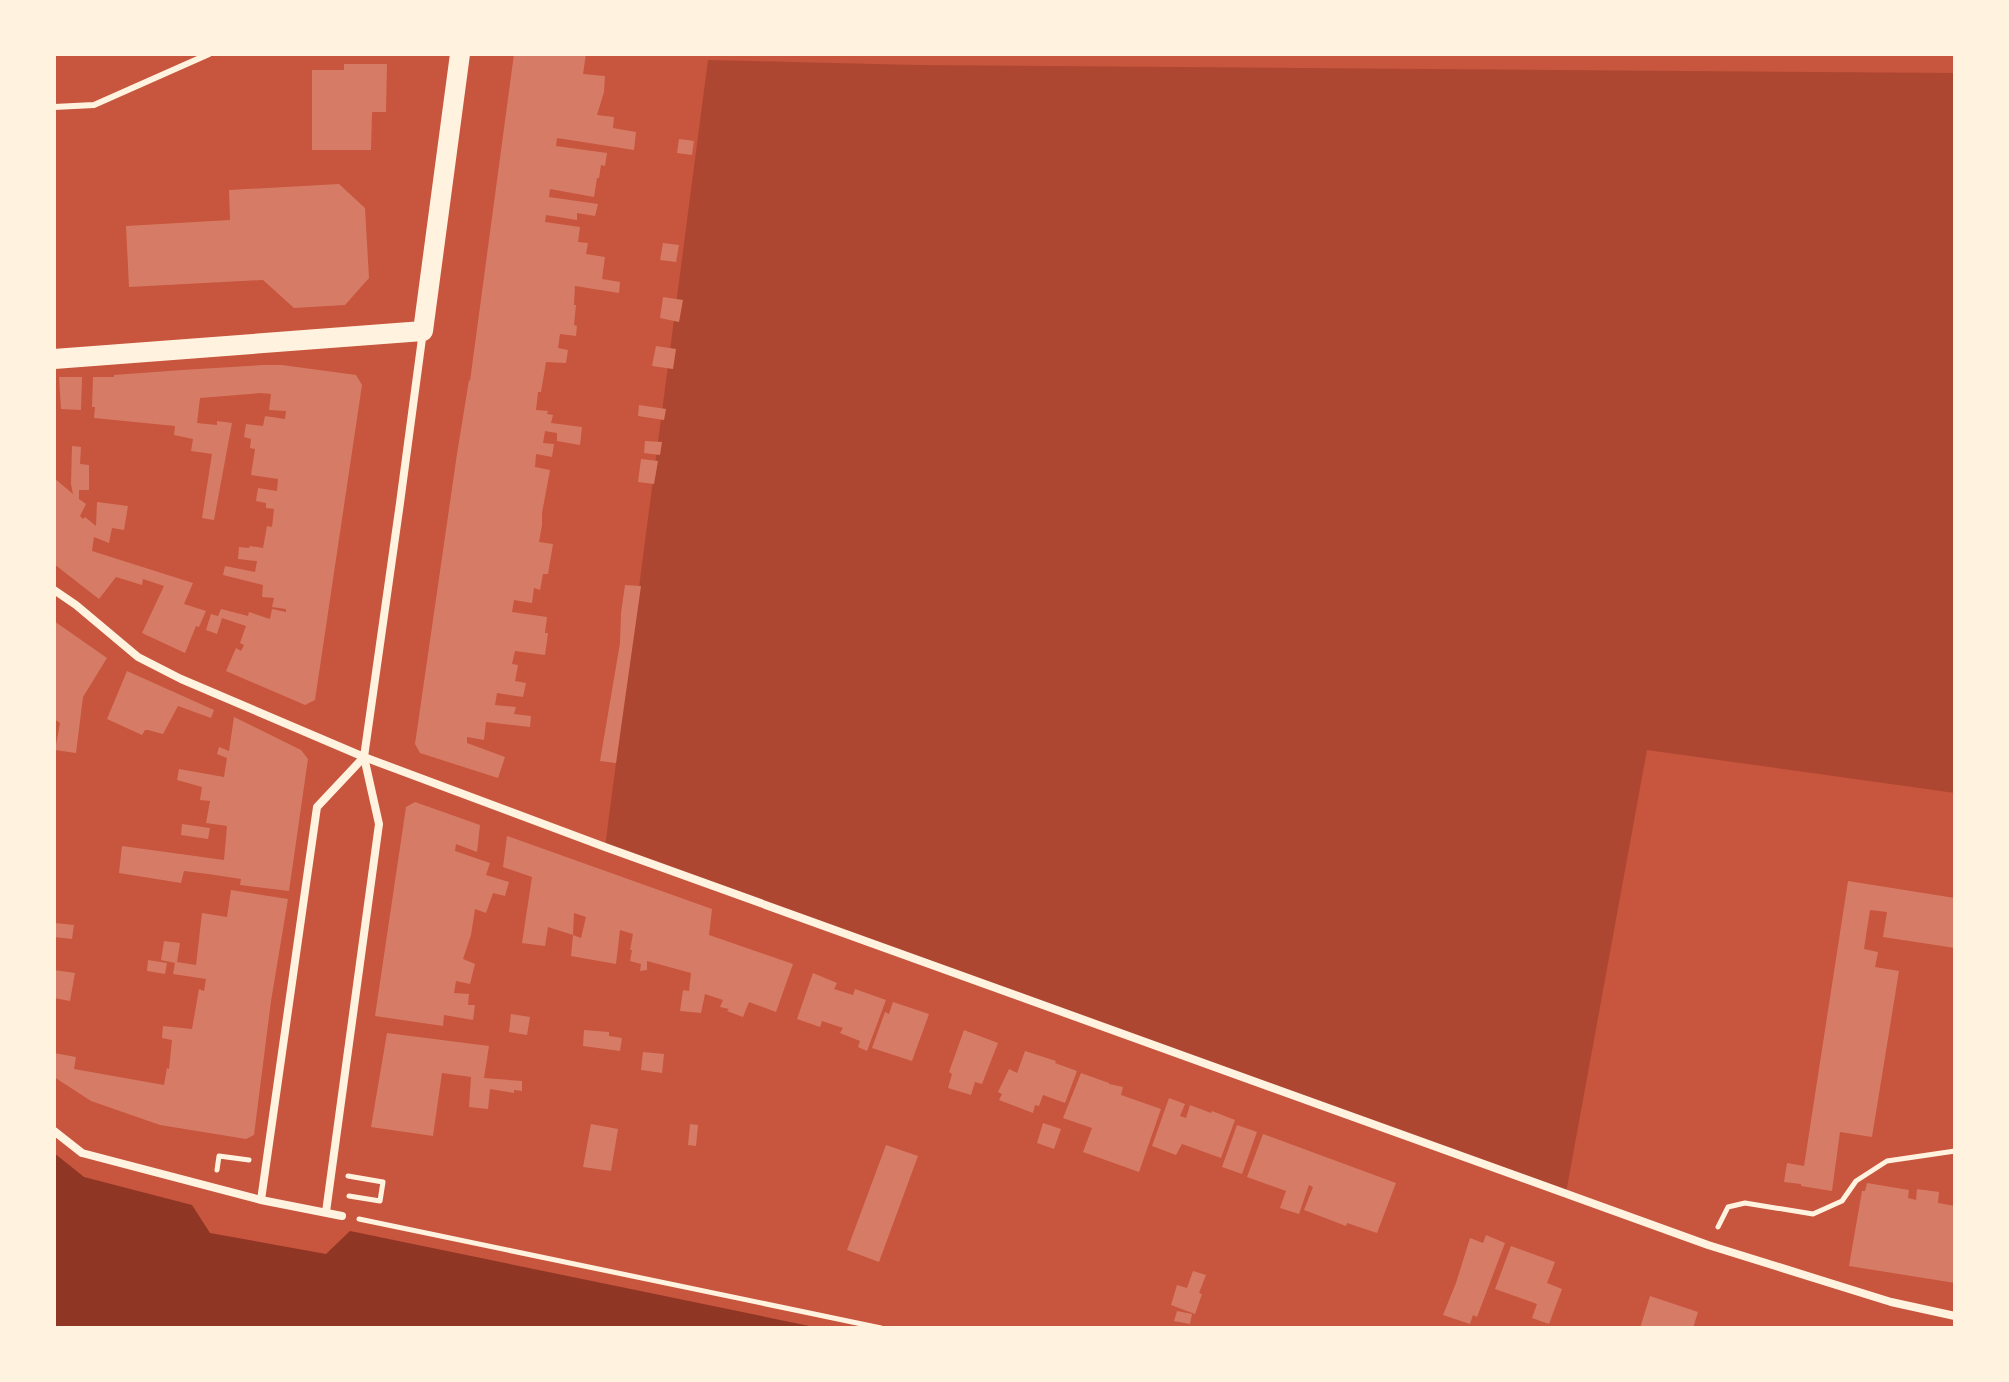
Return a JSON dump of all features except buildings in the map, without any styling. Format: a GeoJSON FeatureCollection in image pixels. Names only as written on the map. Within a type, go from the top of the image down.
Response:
{"type":"FeatureCollection","features":[{"type":"Feature","properties":{"kind":"main road"},"geometry":{"type":"LineString","coordinates":[[54,359],[423,331],[460,54]]}},
{"type":"Feature","properties":{"kind":"street"},"geometry":{"type":"LineString","coordinates":[[326,1212],[379,824],[364,757],[423,331]]}},
{"type":"Feature","properties":{"kind":"street"},"geometry":{"type":"LineString","coordinates":[[54,590],[138,657],[181,679],[364,757],[579,838],[1708,1245],[1891,1302],[1955,1316]]}},
{"type":"Feature","properties":{"kind":"street"},"geometry":{"type":"LineString","coordinates":[[261,1200],[317,807],[364,757]]}},
{"type":"Feature","properties":{"kind":"street"},"geometry":{"type":"LineString","coordinates":[[54,1131],[82,1153],[261,1200],[342,1216]]}},
{"type":"Feature","properties":{"kind":"lane"},"geometry":{"type":"LineString","coordinates":[[54,107],[94,105],[209,54]]}},
{"type":"Feature","properties":{"kind":"path"},"geometry":{"type":"LineString","coordinates":[[1708,1245],[1728,1207],[1745,1203],[1813,1214],[1842,1201],[1856,1181],[1887,1161],[1955,1151]]}},
{"type":"Feature","properties":{"kind":"path"},"geometry":{"type":"LineString","coordinates":[[331,1174],[383,1182]]}},
{"type":"Feature","properties":{"kind":"path"},"geometry":{"type":"LineString","coordinates":[[342,1216],[881,1328]]}},
{"type":"Feature","properties":{"kind":"shaded area"},"geometry":{"type":"Polygon","coordinates":[[[708,60],[917,65],[1955,73],[1955,793],[1647,750],[1566,1193],[605,847],[708,60]]]}},
{"type":"Feature","properties":{"kind":"shaded area"},"geometry":{"type":"Polygon","coordinates":[[[54,1153],[84,1177],[192,1205],[210,1233],[326,1254],[350,1231],[819,1328],[54,1328],[54,1153]]]}}]}
